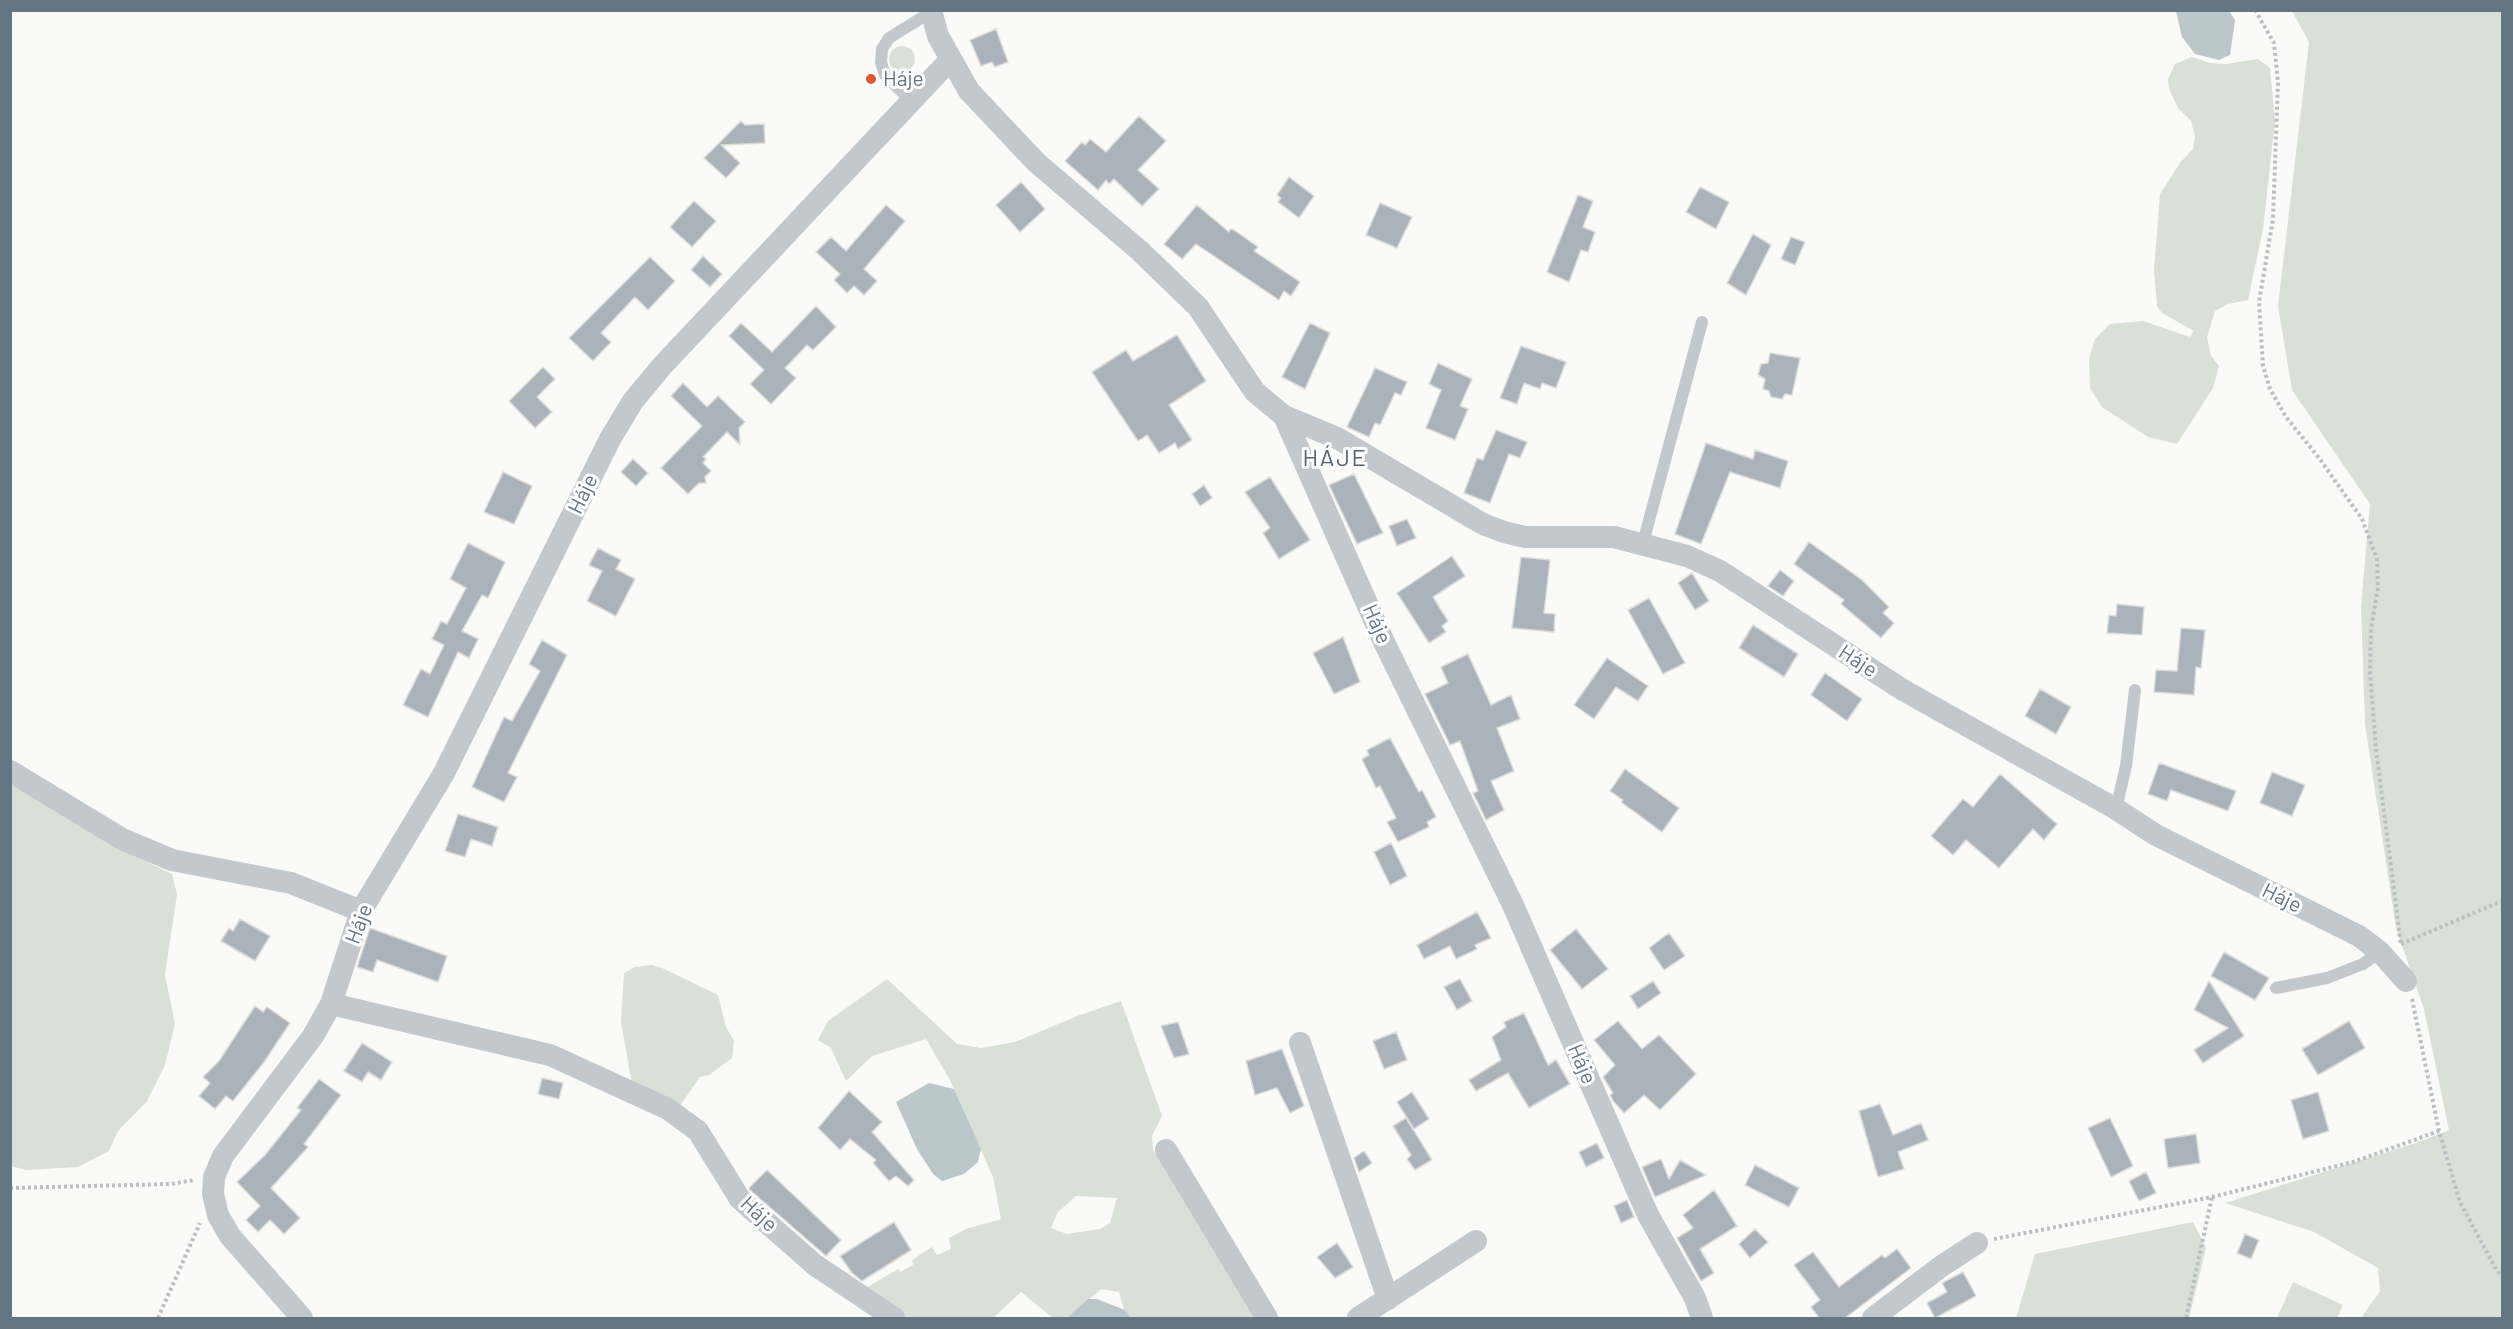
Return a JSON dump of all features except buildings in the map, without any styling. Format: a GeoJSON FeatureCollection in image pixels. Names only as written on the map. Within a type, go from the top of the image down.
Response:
{"type":"FeatureCollection","features":[{"type":"Feature","properties":{"kind":"street","name":"Háje"},"geometry":{"type":"LineString","coordinates":[[929,11],[938,36],[969,91],[1036,162],[1140,251],[1198,306],[1255,392],[1284,416],[1337,438],[1483,524],[1504,532],[1525,537],[1614,537],[1687,556],[1720,571],[1903,690],[2116,808],[2156,835],[2359,936],[2380,952],[2406,981]]}},
{"type":"Feature","properties":{"kind":"street","name":"Háje"},"geometry":{"type":"LineString","coordinates":[[213,1186],[223,1156],[313,1036],[331,1004],[360,911],[444,773],[610,439],[633,401],[662,366],[950,60]]}},
{"type":"Feature","properties":{"kind":"street","name":"Háje"},"geometry":{"type":"LineString","coordinates":[[1284,416],[1384,642],[1513,905],[1648,1215],[1695,1298],[1702,1318]]}},
{"type":"Feature","properties":{"kind":"street"},"geometry":{"type":"LineString","coordinates":[[10,771],[122,838],[172,860],[291,883],[360,911]]}},
{"type":"Feature","properties":{"kind":"street","name":"Háje"},"geometry":{"type":"LineString","coordinates":[[331,1004],[550,1055],[668,1109],[698,1131],[740,1199],[815,1265],[894,1318]]}},
{"type":"Feature","properties":{"kind":"street"},"geometry":{"type":"LineString","coordinates":[[1300,1043],[1388,1299]]}},
{"type":"Feature","properties":{"kind":"street"},"geometry":{"type":"LineString","coordinates":[[1166,1150],[1267,1318]]}},
{"type":"Feature","properties":{"kind":"street"},"geometry":{"type":"LineString","coordinates":[[213,1186],[218,1215],[230,1236],[302,1318]]}},
{"type":"Feature","properties":{"kind":"street"},"geometry":{"type":"LineString","coordinates":[[1358,1318],[1476,1240]]}},
{"type":"Feature","properties":{"kind":"street"},"geometry":{"type":"LineString","coordinates":[[1873,1318],[1943,1265],[1977,1244]]}},
{"type":"Feature","properties":{"kind":"lane"},"geometry":{"type":"LineString","coordinates":[[912,102],[885,75],[881,62],[882,49],[889,38],[929,11]]}},
{"type":"Feature","properties":{"kind":"lane"},"geometry":{"type":"LineString","coordinates":[[1643,543],[1702,322]]}},
{"type":"Feature","properties":{"kind":"lane"},"geometry":{"type":"LineString","coordinates":[[2116,808],[2126,766],[2135,690]]}},
{"type":"Feature","properties":{"kind":"lane"},"geometry":{"type":"LineString","coordinates":[[2276,988],[2328,978],[2363,964],[2380,952]]}},
{"type":"Feature","properties":{"kind":"path"},"geometry":{"type":"LineString","coordinates":[[2255,10],[2274,43],[2278,82],[2273,219],[2259,302],[2263,366],[2270,389],[2286,417],[2319,458],[2362,519],[2377,559],[2370,672],[2376,750],[2406,981],[2415,1010],[2439,1131],[2460,1202],[2502,1276]]}},
{"type":"Feature","properties":{"kind":"path"},"geometry":{"type":"LineString","coordinates":[[2401,944],[2502,901]]}},
{"type":"Feature","properties":{"kind":"path"},"geometry":{"type":"LineString","coordinates":[[1977,1244],[2212,1197],[2353,1162],[2439,1131]]}},
{"type":"Feature","properties":{"kind":"path"},"geometry":{"type":"LineString","coordinates":[[10,1188],[170,1184],[213,1186],[158,1318]]}},
{"type":"Feature","properties":{"kind":"path"},"geometry":{"type":"LineString","coordinates":[[2186,1318],[2212,1197]]}},
{"type":"Feature","properties":{"kind":"shaded area"},"geometry":{"type":"Polygon","coordinates":[[[2176,11],[2229,11],[2235,20],[2230,55],[2219,60],[2195,54],[2182,37],[2176,11]]]}},
{"type":"Feature","properties":{"kind":"shaded area"},"geometry":{"type":"Polygon","coordinates":[[[2292,11],[2502,11],[2502,1318],[2361,1318],[2380,1291],[2378,1268],[2314,1232],[2225,1203],[2416,1143],[2449,1130],[2424,1009],[2396,928],[2365,724],[2361,606],[2370,504],[2292,390],[2278,306],[2309,42],[2292,11]]]}},
{"type":"Feature","properties":{"kind":"shaded area"},"geometry":{"type":"Polygon","coordinates":[[[902,46],[911,50],[915,59],[911,68],[902,72],[893,68],[889,59],[893,50],[902,46]]]}},
{"type":"Feature","properties":{"kind":"shaded area"},"geometry":{"type":"Polygon","coordinates":[[[2192,57],[2210,63],[2226,64],[2258,59],[2270,68],[2275,121],[2263,229],[2248,300],[2228,304],[2215,311],[2207,337],[2211,356],[2219,366],[2213,388],[2177,444],[2148,437],[2102,407],[2090,388],[2089,358],[2095,339],[2110,324],[2143,321],[2190,337],[2194,331],[2162,313],[2157,306],[2154,270],[2160,194],[2180,163],[2193,149],[2195,137],[2191,121],[2178,108],[2169,89],[2168,79],[2175,64],[2192,57]]]}},
{"type":"Feature","properties":{"kind":"shaded area"},"geometry":{"type":"Polygon","coordinates":[[[10,783],[110,844],[172,874],[177,894],[165,975],[175,1024],[165,1065],[147,1101],[118,1131],[109,1151],[78,1167],[26,1170],[11,1166],[10,783]]]}},
{"type":"Feature","properties":{"kind":"shaded area"},"geometry":{"type":"Polygon","coordinates":[[[652,965],[718,995],[726,1027],[734,1041],[732,1058],[709,1075],[700,1077],[679,1107],[632,1084],[621,1022],[624,973],[635,967],[652,965]]]}},
{"type":"Feature","properties":{"kind":"shaded area"},"geometry":{"type":"Polygon","coordinates":[[[887,979],[957,1044],[981,1048],[1015,1042],[1121,1001],[1162,1116],[1152,1136],[1153,1150],[1201,1215],[1261,1318],[1131,1318],[1126,1316],[1119,1292],[1101,1289],[1067,1318],[1053,1318],[1021,1292],[993,1318],[908,1318],[861,1291],[898,1269],[900,1272],[913,1265],[912,1260],[932,1247],[937,1255],[951,1249],[949,1238],[966,1229],[1001,1219],[993,1177],[950,1080],[926,1039],[872,1056],[846,1081],[831,1048],[818,1040],[828,1021],[887,979]],[[1076,1196],[1058,1212],[1051,1228],[1067,1234],[1100,1229],[1110,1223],[1117,1198],[1076,1196]]]}},
{"type":"Feature","properties":{"kind":"shaded area"},"geometry":{"type":"Polygon","coordinates":[[[929,1083],[954,1089],[981,1149],[978,1162],[964,1174],[942,1181],[933,1174],[917,1149],[896,1102],[929,1083]]]}},
{"type":"Feature","properties":{"kind":"shaded area"},"geometry":{"type":"Polygon","coordinates":[[[2193,1222],[2206,1248],[2189,1318],[2016,1318],[2035,1254],[2193,1222]]]}},
{"type":"Feature","properties":{"kind":"shaded area"},"geometry":{"type":"Polygon","coordinates":[[[2293,1282],[2343,1305],[2337,1318],[2277,1318],[2293,1282]]]}},
{"type":"Feature","properties":{"kind":"shaded area"},"geometry":{"type":"Polygon","coordinates":[[[1088,1299],[1097,1299],[1125,1310],[1131,1318],[1067,1318],[1088,1299]]]}},
{"type":"Feature","properties":{"kind":"place","name":"Háje"},"geometry":{"type":"Point","coordinates":[871,79]}},
{"type":"Feature","properties":{"kind":"district","name":"HÁJE"},"geometry":{"type":"Point","coordinates":[1335,458]}}]}
